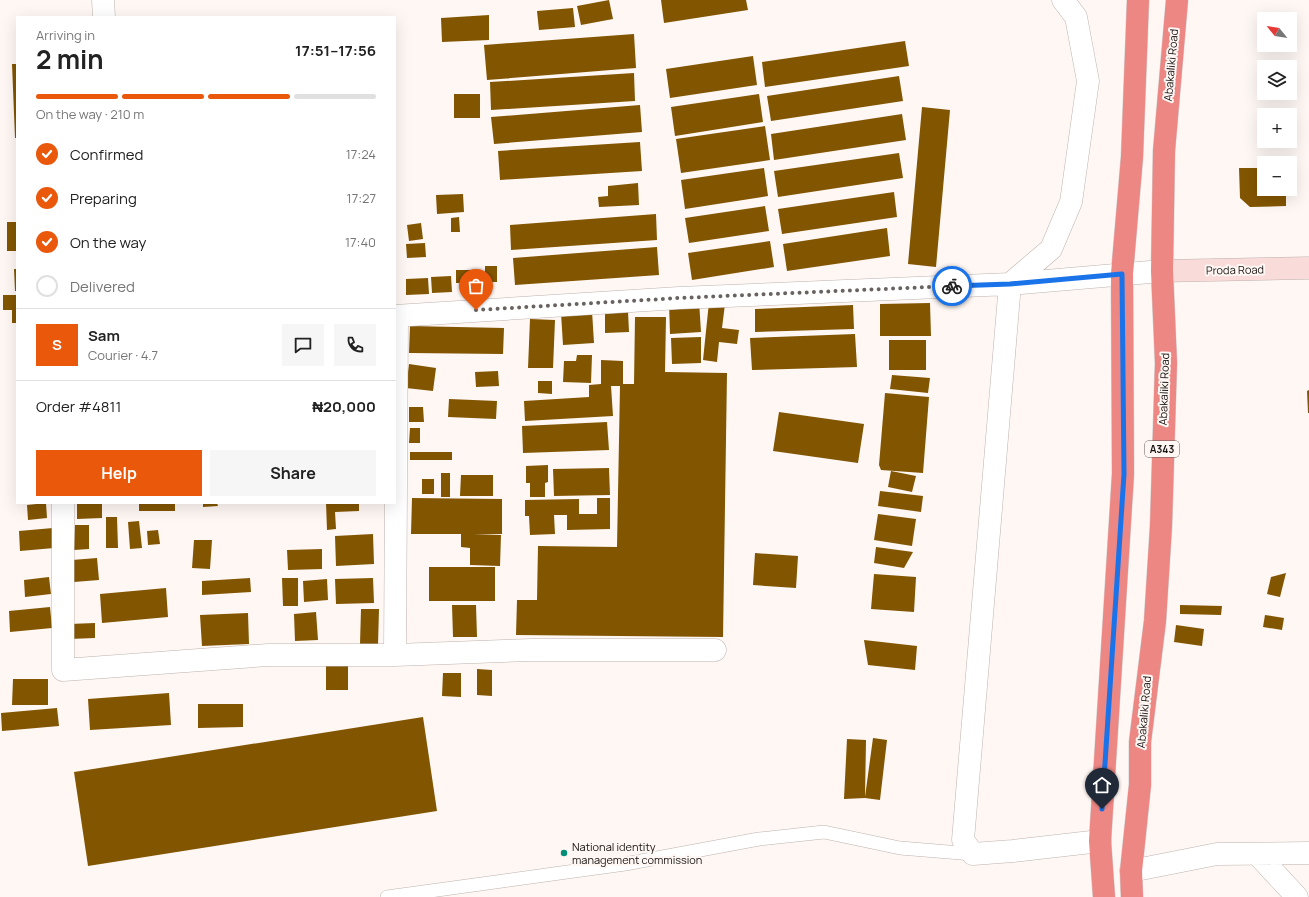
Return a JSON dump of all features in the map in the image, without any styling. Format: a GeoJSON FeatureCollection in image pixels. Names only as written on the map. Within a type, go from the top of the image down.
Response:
{"type":"FeatureCollection","features":[{"type":"Feature","properties":{"kind":"highway"},"geometry":{"type":"LineString","coordinates":[[1104,897],[1100,841],[1124,474],[1122,274],[1132,157],[1138,0]]}},
{"type":"Feature","properties":{"kind":"highway","name":"Abakaliki Road"},"geometry":{"type":"LineString","coordinates":[[1132,897],[1131,871],[1140,785],[1142,721],[1155,621],[1161,526],[1166,363],[1162,271],[1164,151],[1177,0]]}},
{"type":"Feature","properties":{"kind":"main road","name":"Proda Road"},"geometry":{"type":"LineString","coordinates":[[1162,271],[1309,268]]}},
{"type":"Feature","properties":{"kind":"street"},"geometry":{"type":"LineString","coordinates":[[103,0],[104,16]]}},
{"type":"Feature","properties":{"kind":"street"},"geometry":{"type":"LineString","coordinates":[[1063,0],[1076,18],[1088,80],[1071,202],[1051,249],[1010,284],[963,840],[973,854],[1100,841]]}},
{"type":"Feature","properties":{"kind":"street"},"geometry":{"type":"LineString","coordinates":[[396,316],[625,301],[1010,284],[1162,271]]}},
{"type":"Feature","properties":{"kind":"street"},"geometry":{"type":"LineString","coordinates":[[63,504],[63,670],[268,655],[395,655],[531,650],[715,650]]}},
{"type":"Feature","properties":{"kind":"street"},"geometry":{"type":"LineString","coordinates":[[395,504],[395,655]]}},
{"type":"Feature","properties":{"kind":"street"},"geometry":{"type":"LineString","coordinates":[[1131,871],[1218,854],[1287,852],[1309,853]]}},
{"type":"Feature","properties":{"kind":"street"},"geometry":{"type":"LineString","coordinates":[[1257,854],[1297,897]]}},
{"type":"Feature","properties":{"kind":"lane"},"geometry":{"type":"LineString","coordinates":[[387,897],[625,864],[760,839],[824,832],[900,848],[973,854]]}},
{"type":"Feature","properties":{"kind":"building"},"geometry":{"type":"Polygon","coordinates":[[[609,0],[613,19],[581,25],[577,6],[609,0]]]}},
{"type":"Feature","properties":{"kind":"building"},"geometry":{"type":"Polygon","coordinates":[[[661,0],[746,0],[748,10],[664,23],[661,0]]]}},
{"type":"Feature","properties":{"kind":"building"},"geometry":{"type":"Polygon","coordinates":[[[573,8],[575,27],[539,30],[537,11],[573,8]]]}},
{"type":"Feature","properties":{"kind":"building"},"geometry":{"type":"Polygon","coordinates":[[[489,15],[489,40],[442,42],[441,18],[489,15]]]}},
{"type":"Feature","properties":{"kind":"building"},"geometry":{"type":"Polygon","coordinates":[[[634,34],[636,68],[487,80],[484,45],[634,34]]]}},
{"type":"Feature","properties":{"kind":"building"},"geometry":{"type":"Polygon","coordinates":[[[905,41],[909,66],[765,87],[762,62],[905,41]]]}},
{"type":"Feature","properties":{"kind":"building"},"geometry":{"type":"Polygon","coordinates":[[[753,56],[757,85],[670,98],[666,69],[753,56]]]}},
{"type":"Feature","properties":{"kind":"building"},"geometry":{"type":"Polygon","coordinates":[[[12,64],[16,64],[15,138],[12,64]]]}},
{"type":"Feature","properties":{"kind":"building"},"geometry":{"type":"Polygon","coordinates":[[[634,73],[635,101],[491,110],[490,82],[634,73]]]}},
{"type":"Feature","properties":{"kind":"building"},"geometry":{"type":"Polygon","coordinates":[[[899,76],[903,101],[771,121],[767,96],[899,76]]]}},
{"type":"Feature","properties":{"kind":"building"},"geometry":{"type":"Polygon","coordinates":[[[454,94],[480,94],[480,118],[454,118],[454,94]]]}},
{"type":"Feature","properties":{"kind":"building"},"geometry":{"type":"Polygon","coordinates":[[[759,94],[763,122],[675,136],[671,107],[759,94]]]}},
{"type":"Feature","properties":{"kind":"building"},"geometry":{"type":"Polygon","coordinates":[[[640,105],[642,132],[494,144],[491,117],[640,105]]]}},
{"type":"Feature","properties":{"kind":"building"},"geometry":{"type":"Polygon","coordinates":[[[922,107],[950,110],[936,267],[908,264],[922,107]]]}},
{"type":"Feature","properties":{"kind":"building"},"geometry":{"type":"Polygon","coordinates":[[[902,114],[906,140],[774,160],[771,134],[902,114]]]}},
{"type":"Feature","properties":{"kind":"building"},"geometry":{"type":"Polygon","coordinates":[[[765,126],[770,160],[681,173],[676,139],[765,126]]]}},
{"type":"Feature","properties":{"kind":"building"},"geometry":{"type":"Polygon","coordinates":[[[640,142],[642,171],[500,180],[498,151],[640,142]]]}},
{"type":"Feature","properties":{"kind":"building"},"geometry":{"type":"Polygon","coordinates":[[[899,153],[903,178],[778,197],[774,171],[899,153]]]}},
{"type":"Feature","properties":{"kind":"building"},"geometry":{"type":"Polygon","coordinates":[[[764,168],[768,196],[685,209],[681,180],[764,168]]]}},
{"type":"Feature","properties":{"kind":"building"},"geometry":{"type":"Polygon","coordinates":[[[1239,168],[1257,168],[1257,196],[1286,196],[1286,206],[1250,207],[1240,198],[1239,168]]]}},
{"type":"Feature","properties":{"kind":"building"},"geometry":{"type":"Polygon","coordinates":[[[638,183],[639,205],[599,207],[598,197],[608,196],[608,186],[638,183]]]}},
{"type":"Feature","properties":{"kind":"building"},"geometry":{"type":"Polygon","coordinates":[[[894,192],[897,217],[782,234],[778,209],[894,192]]]}},
{"type":"Feature","properties":{"kind":"building"},"geometry":{"type":"Polygon","coordinates":[[[463,194],[464,212],[437,214],[436,195],[463,194]]]}},
{"type":"Feature","properties":{"kind":"building"},"geometry":{"type":"Polygon","coordinates":[[[765,206],[769,231],[689,243],[685,218],[765,206]]]}},
{"type":"Feature","properties":{"kind":"building"},"geometry":{"type":"Polygon","coordinates":[[[656,214],[657,240],[511,250],[510,225],[656,214]]]}},
{"type":"Feature","properties":{"kind":"building"},"geometry":{"type":"Polygon","coordinates":[[[459,217],[460,232],[451,232],[451,218],[459,217]]]}},
{"type":"Feature","properties":{"kind":"building"},"geometry":{"type":"Polygon","coordinates":[[[7,222],[16,222],[16,251],[7,251],[7,222]]]}},
{"type":"Feature","properties":{"kind":"building"},"geometry":{"type":"Polygon","coordinates":[[[421,223],[423,239],[409,241],[407,225],[421,223]]]}},
{"type":"Feature","properties":{"kind":"building"},"geometry":{"type":"Polygon","coordinates":[[[887,228],[890,256],[787,271],[783,244],[887,228]]]}},
{"type":"Feature","properties":{"kind":"building"},"geometry":{"type":"Polygon","coordinates":[[[770,241],[774,267],[692,280],[688,253],[770,241]]]}},
{"type":"Feature","properties":{"kind":"building"},"geometry":{"type":"Polygon","coordinates":[[[425,243],[426,257],[407,258],[406,244],[425,243]]]}},
{"type":"Feature","properties":{"kind":"building"},"geometry":{"type":"Polygon","coordinates":[[[657,247],[659,275],[515,285],[513,258],[657,247]]]}},
{"type":"Feature","properties":{"kind":"building"},"geometry":{"type":"Polygon","coordinates":[[[485,266],[497,266],[497,282],[485,282],[485,266]]]}},
{"type":"Feature","properties":{"kind":"building"},"geometry":{"type":"Polygon","coordinates":[[[14,269],[16,269],[16,291],[14,269]]]}},
{"type":"Feature","properties":{"kind":"building"},"geometry":{"type":"Polygon","coordinates":[[[456,270],[471,270],[471,283],[456,283],[456,270]]]}},
{"type":"Feature","properties":{"kind":"building"},"geometry":{"type":"Polygon","coordinates":[[[451,276],[452,292],[432,293],[431,277],[451,276]]]}},
{"type":"Feature","properties":{"kind":"building"},"geometry":{"type":"Polygon","coordinates":[[[428,278],[429,294],[406,295],[406,279],[428,278]]]}},
{"type":"Feature","properties":{"kind":"building"},"geometry":{"type":"Polygon","coordinates":[[[3,295],[16,295],[16,323],[12,323],[12,310],[3,310],[3,295]]]}},
{"type":"Feature","properties":{"kind":"building"},"geometry":{"type":"Polygon","coordinates":[[[699,301],[701,332],[670,334],[669,303],[699,301]]]}},
{"type":"Feature","properties":{"kind":"building"},"geometry":{"type":"Polygon","coordinates":[[[709,302],[725,304],[722,328],[739,330],[737,344],[719,342],[717,362],[703,360],[709,302]]]}},
{"type":"Feature","properties":{"kind":"building"},"geometry":{"type":"Polygon","coordinates":[[[930,303],[931,336],[880,336],[880,304],[930,303]]]}},
{"type":"Feature","properties":{"kind":"building"},"geometry":{"type":"Polygon","coordinates":[[[853,305],[854,329],[755,332],[755,309],[853,305]]]}},
{"type":"Feature","properties":{"kind":"building"},"geometry":{"type":"Polygon","coordinates":[[[592,311],[594,343],[563,345],[561,313],[592,311]]]}},
{"type":"Feature","properties":{"kind":"building"},"geometry":{"type":"Polygon","coordinates":[[[628,311],[629,332],[605,333],[605,312],[628,311]]]}},
{"type":"Feature","properties":{"kind":"building"},"geometry":{"type":"Polygon","coordinates":[[[635,317],[666,317],[665,372],[727,373],[723,637],[516,635],[517,600],[537,600],[538,546],[617,547],[620,386],[611,386],[613,416],[525,421],[524,401],[589,397],[589,385],[601,384],[601,360],[623,361],[623,384],[634,384],[635,317]]]}},
{"type":"Feature","properties":{"kind":"building"},"geometry":{"type":"Polygon","coordinates":[[[530,319],[555,320],[553,368],[528,368],[530,319]]]}},
{"type":"Feature","properties":{"kind":"building"},"geometry":{"type":"Polygon","coordinates":[[[410,326],[504,328],[503,354],[409,353],[410,326]]]}},
{"type":"Feature","properties":{"kind":"building"},"geometry":{"type":"Polygon","coordinates":[[[855,334],[857,367],[752,370],[750,338],[855,334]]]}},
{"type":"Feature","properties":{"kind":"building"},"geometry":{"type":"Polygon","coordinates":[[[701,337],[701,363],[672,364],[671,338],[701,337]]]}},
{"type":"Feature","properties":{"kind":"building"},"geometry":{"type":"Polygon","coordinates":[[[889,340],[926,340],[926,370],[889,370],[889,340]]]}},
{"type":"Feature","properties":{"kind":"building"},"geometry":{"type":"Polygon","coordinates":[[[577,355],[592,355],[591,383],[563,382],[564,361],[576,361],[577,355]]]}},
{"type":"Feature","properties":{"kind":"building"},"geometry":{"type":"Polygon","coordinates":[[[409,364],[436,368],[433,391],[406,388],[409,364]]]}},
{"type":"Feature","properties":{"kind":"building"},"geometry":{"type":"Polygon","coordinates":[[[498,371],[499,386],[476,387],[475,372],[498,371]]]}},
{"type":"Feature","properties":{"kind":"building"},"geometry":{"type":"Polygon","coordinates":[[[892,375],[930,378],[928,393],[890,389],[892,375]]]}},
{"type":"Feature","properties":{"kind":"building"},"geometry":{"type":"Polygon","coordinates":[[[538,381],[552,381],[552,394],[538,393],[538,381]]]}},
{"type":"Feature","properties":{"kind":"building"},"geometry":{"type":"Polygon","coordinates":[[[1309,390],[1309,413],[1308,413],[1307,391],[1309,390]]]}},
{"type":"Feature","properties":{"kind":"building"},"geometry":{"type":"Polygon","coordinates":[[[885,393],[929,397],[923,473],[881,470],[879,465],[885,393]]]}},
{"type":"Feature","properties":{"kind":"building"},"geometry":{"type":"Polygon","coordinates":[[[449,399],[497,401],[496,419],[448,417],[449,399]]]}},
{"type":"Feature","properties":{"kind":"building"},"geometry":{"type":"Polygon","coordinates":[[[409,407],[423,407],[424,422],[409,422],[409,407]]]}},
{"type":"Feature","properties":{"kind":"building"},"geometry":{"type":"Polygon","coordinates":[[[779,412],[864,424],[858,463],[773,451],[779,412]]]}},
{"type":"Feature","properties":{"kind":"building"},"geometry":{"type":"Polygon","coordinates":[[[607,422],[609,450],[523,453],[522,426],[607,422]]]}},
{"type":"Feature","properties":{"kind":"building"},"geometry":{"type":"Polygon","coordinates":[[[410,428],[420,428],[420,443],[409,443],[410,428]]]}},
{"type":"Feature","properties":{"kind":"building"},"geometry":{"type":"Polygon","coordinates":[[[410,452],[452,452],[452,460],[410,460],[410,452]]]}},
{"type":"Feature","properties":{"kind":"building"},"geometry":{"type":"Polygon","coordinates":[[[548,465],[548,482],[545,483],[545,497],[530,497],[530,483],[526,483],[526,466],[548,465]]]}},
{"type":"Feature","properties":{"kind":"building"},"geometry":{"type":"Polygon","coordinates":[[[609,468],[610,495],[554,496],[553,469],[609,468]]]}},
{"type":"Feature","properties":{"kind":"building"},"geometry":{"type":"Polygon","coordinates":[[[891,471],[916,476],[912,492],[888,487],[891,471]]]}},
{"type":"Feature","properties":{"kind":"building"},"geometry":{"type":"Polygon","coordinates":[[[441,473],[450,473],[450,497],[441,497],[441,473]]]}},
{"type":"Feature","properties":{"kind":"building"},"geometry":{"type":"Polygon","coordinates":[[[461,475],[493,475],[493,496],[460,496],[461,475]]]}},
{"type":"Feature","properties":{"kind":"building"},"geometry":{"type":"Polygon","coordinates":[[[422,479],[434,479],[434,494],[422,494],[422,479]]]}},
{"type":"Feature","properties":{"kind":"building"},"geometry":{"type":"Polygon","coordinates":[[[880,491],[923,496],[921,512],[878,506],[880,491]]]}},
{"type":"Feature","properties":{"kind":"building"},"geometry":{"type":"Polygon","coordinates":[[[412,498],[502,499],[502,534],[474,534],[501,535],[500,566],[470,565],[470,548],[461,547],[461,534],[411,534],[412,498]]]}},
{"type":"Feature","properties":{"kind":"building"},"geometry":{"type":"Polygon","coordinates":[[[597,498],[610,498],[610,529],[567,530],[567,515],[554,515],[555,534],[530,535],[529,516],[525,516],[525,500],[579,499],[579,514],[597,514],[597,498]]]}},
{"type":"Feature","properties":{"kind":"building"},"geometry":{"type":"Polygon","coordinates":[[[46,504],[47,518],[28,520],[27,505],[46,504]]]}},
{"type":"Feature","properties":{"kind":"building"},"geometry":{"type":"Polygon","coordinates":[[[77,504],[102,504],[102,518],[77,519],[77,504]]]}},
{"type":"Feature","properties":{"kind":"building"},"geometry":{"type":"Polygon","coordinates":[[[139,504],[175,504],[175,511],[139,511],[139,504]]]}},
{"type":"Feature","properties":{"kind":"building"},"geometry":{"type":"Polygon","coordinates":[[[203,504],[217,504],[218,506],[203,507],[203,504]]]}},
{"type":"Feature","properties":{"kind":"building"},"geometry":{"type":"Polygon","coordinates":[[[326,504],[359,504],[359,511],[335,512],[336,529],[327,530],[326,504]]]}},
{"type":"Feature","properties":{"kind":"building"},"geometry":{"type":"Polygon","coordinates":[[[878,514],[916,519],[912,546],[874,540],[878,514]]]}},
{"type":"Feature","properties":{"kind":"building"},"geometry":{"type":"Polygon","coordinates":[[[106,517],[117,517],[118,548],[106,548],[106,517]]]}},
{"type":"Feature","properties":{"kind":"building"},"geometry":{"type":"Polygon","coordinates":[[[139,521],[142,548],[130,549],[128,522],[139,521]]]}},
{"type":"Feature","properties":{"kind":"building"},"geometry":{"type":"Polygon","coordinates":[[[75,525],[89,525],[89,549],[74,550],[75,525]]]}},
{"type":"Feature","properties":{"kind":"building"},"geometry":{"type":"Polygon","coordinates":[[[53,528],[54,548],[20,551],[19,531],[53,528]]]}},
{"type":"Feature","properties":{"kind":"building"},"geometry":{"type":"Polygon","coordinates":[[[158,530],[160,544],[148,545],[147,531],[158,530]]]}},
{"type":"Feature","properties":{"kind":"building"},"geometry":{"type":"Polygon","coordinates":[[[373,534],[374,564],[336,566],[335,536],[373,534]]]}},
{"type":"Feature","properties":{"kind":"building"},"geometry":{"type":"Polygon","coordinates":[[[194,540],[212,540],[210,569],[192,568],[194,540]]]}},
{"type":"Feature","properties":{"kind":"building"},"geometry":{"type":"Polygon","coordinates":[[[876,547],[913,552],[904,568],[874,563],[876,547]]]}},
{"type":"Feature","properties":{"kind":"building"},"geometry":{"type":"Polygon","coordinates":[[[322,549],[322,569],[288,570],[287,550],[322,549]]]}},
{"type":"Feature","properties":{"kind":"building"},"geometry":{"type":"Polygon","coordinates":[[[755,553],[798,556],[796,588],[753,585],[755,553]]]}},
{"type":"Feature","properties":{"kind":"building"},"geometry":{"type":"Polygon","coordinates":[[[97,558],[99,580],[74,582],[72,560],[97,558]]]}},
{"type":"Feature","properties":{"kind":"building"},"geometry":{"type":"Polygon","coordinates":[[[429,567],[495,567],[495,601],[429,601],[429,567]]]}},
{"type":"Feature","properties":{"kind":"building"},"geometry":{"type":"Polygon","coordinates":[[[1286,573],[1280,597],[1267,594],[1271,577],[1286,573]]]}},
{"type":"Feature","properties":{"kind":"building"},"geometry":{"type":"Polygon","coordinates":[[[874,574],[916,577],[914,612],[871,609],[874,574]]]}},
{"type":"Feature","properties":{"kind":"building"},"geometry":{"type":"Polygon","coordinates":[[[49,577],[51,594],[25,597],[24,580],[49,577]]]}},
{"type":"Feature","properties":{"kind":"building"},"geometry":{"type":"Polygon","coordinates":[[[250,578],[251,592],[202,595],[202,581],[250,578]]]}},
{"type":"Feature","properties":{"kind":"building"},"geometry":{"type":"Polygon","coordinates":[[[282,578],[298,578],[298,606],[283,606],[282,578]]]}},
{"type":"Feature","properties":{"kind":"building"},"geometry":{"type":"Polygon","coordinates":[[[373,578],[374,603],[336,604],[335,579],[373,578]]]}},
{"type":"Feature","properties":{"kind":"building"},"geometry":{"type":"Polygon","coordinates":[[[327,579],[328,600],[304,602],[303,581],[327,579]]]}},
{"type":"Feature","properties":{"kind":"building"},"geometry":{"type":"Polygon","coordinates":[[[166,588],[168,617],[102,623],[100,594],[166,588]]]}},
{"type":"Feature","properties":{"kind":"building"},"geometry":{"type":"Polygon","coordinates":[[[452,605],[476,605],[477,637],[453,637],[452,605]]]}},
{"type":"Feature","properties":{"kind":"building"},"geometry":{"type":"Polygon","coordinates":[[[1180,605],[1222,606],[1221,615],[1180,614],[1180,605]]]}},
{"type":"Feature","properties":{"kind":"building"},"geometry":{"type":"Polygon","coordinates":[[[50,607],[52,628],[10,632],[9,611],[50,607]]]}},
{"type":"Feature","properties":{"kind":"building"},"geometry":{"type":"Polygon","coordinates":[[[361,609],[379,609],[378,645],[360,644],[361,609]]]}},
{"type":"Feature","properties":{"kind":"building"},"geometry":{"type":"Polygon","coordinates":[[[316,612],[318,640],[295,641],[294,614],[316,612]]]}},
{"type":"Feature","properties":{"kind":"building"},"geometry":{"type":"Polygon","coordinates":[[[248,613],[249,644],[202,646],[200,615],[248,613]]]}},
{"type":"Feature","properties":{"kind":"building"},"geometry":{"type":"Polygon","coordinates":[[[1265,615],[1284,618],[1282,630],[1263,627],[1265,615]]]}},
{"type":"Feature","properties":{"kind":"building"},"geometry":{"type":"Polygon","coordinates":[[[95,623],[95,638],[69,639],[69,624],[95,623]]]}},
{"type":"Feature","properties":{"kind":"building"},"geometry":{"type":"Polygon","coordinates":[[[1176,625],[1204,629],[1202,646],[1174,642],[1176,625]]]}},
{"type":"Feature","properties":{"kind":"building"},"geometry":{"type":"Polygon","coordinates":[[[864,640],[917,646],[915,670],[868,665],[864,640]]]}},
{"type":"Feature","properties":{"kind":"building"},"geometry":{"type":"Polygon","coordinates":[[[326,662],[348,662],[348,690],[326,690],[326,662]]]}},
{"type":"Feature","properties":{"kind":"building"},"geometry":{"type":"Polygon","coordinates":[[[477,669],[492,670],[492,696],[477,695],[477,669]]]}},
{"type":"Feature","properties":{"kind":"building"},"geometry":{"type":"Polygon","coordinates":[[[443,673],[461,673],[461,697],[442,696],[443,673]]]}},
{"type":"Feature","properties":{"kind":"building"},"geometry":{"type":"Polygon","coordinates":[[[13,679],[48,679],[48,705],[12,705],[13,679]]]}},
{"type":"Feature","properties":{"kind":"building"},"geometry":{"type":"Polygon","coordinates":[[[169,693],[171,725],[90,730],[88,699],[169,693]]]}},
{"type":"Feature","properties":{"kind":"building"},"geometry":{"type":"Polygon","coordinates":[[[198,704],[243,704],[243,727],[198,728],[198,704]]]}},
{"type":"Feature","properties":{"kind":"building"},"geometry":{"type":"Polygon","coordinates":[[[57,708],[59,726],[2,731],[1,713],[57,708]]]}},
{"type":"Feature","properties":{"kind":"building"},"geometry":{"type":"Polygon","coordinates":[[[423,717],[437,811],[88,866],[74,772],[423,717]]]}},
{"type":"Feature","properties":{"kind":"building"},"geometry":{"type":"Polygon","coordinates":[[[873,738],[887,740],[880,800],[865,798],[844,799],[847,739],[866,740],[865,797],[873,738]]]}},
{"type":"Feature","properties":{"kind":"way so far"},"geometry":{"type":"LineString","coordinates":[[476,310],[679,298],[952,286]]}},
{"type":"Feature","properties":{"kind":"place","name":"National identity management commission"},"geometry":{"type":"Point","coordinates":[564,853]}},
{"type":"Feature","properties":{"kind":"route"},"geometry":{"type":"LineString","coordinates":[[952,286],[1010,284],[1122,274],[1124,474],[1102,809]]}}]}
